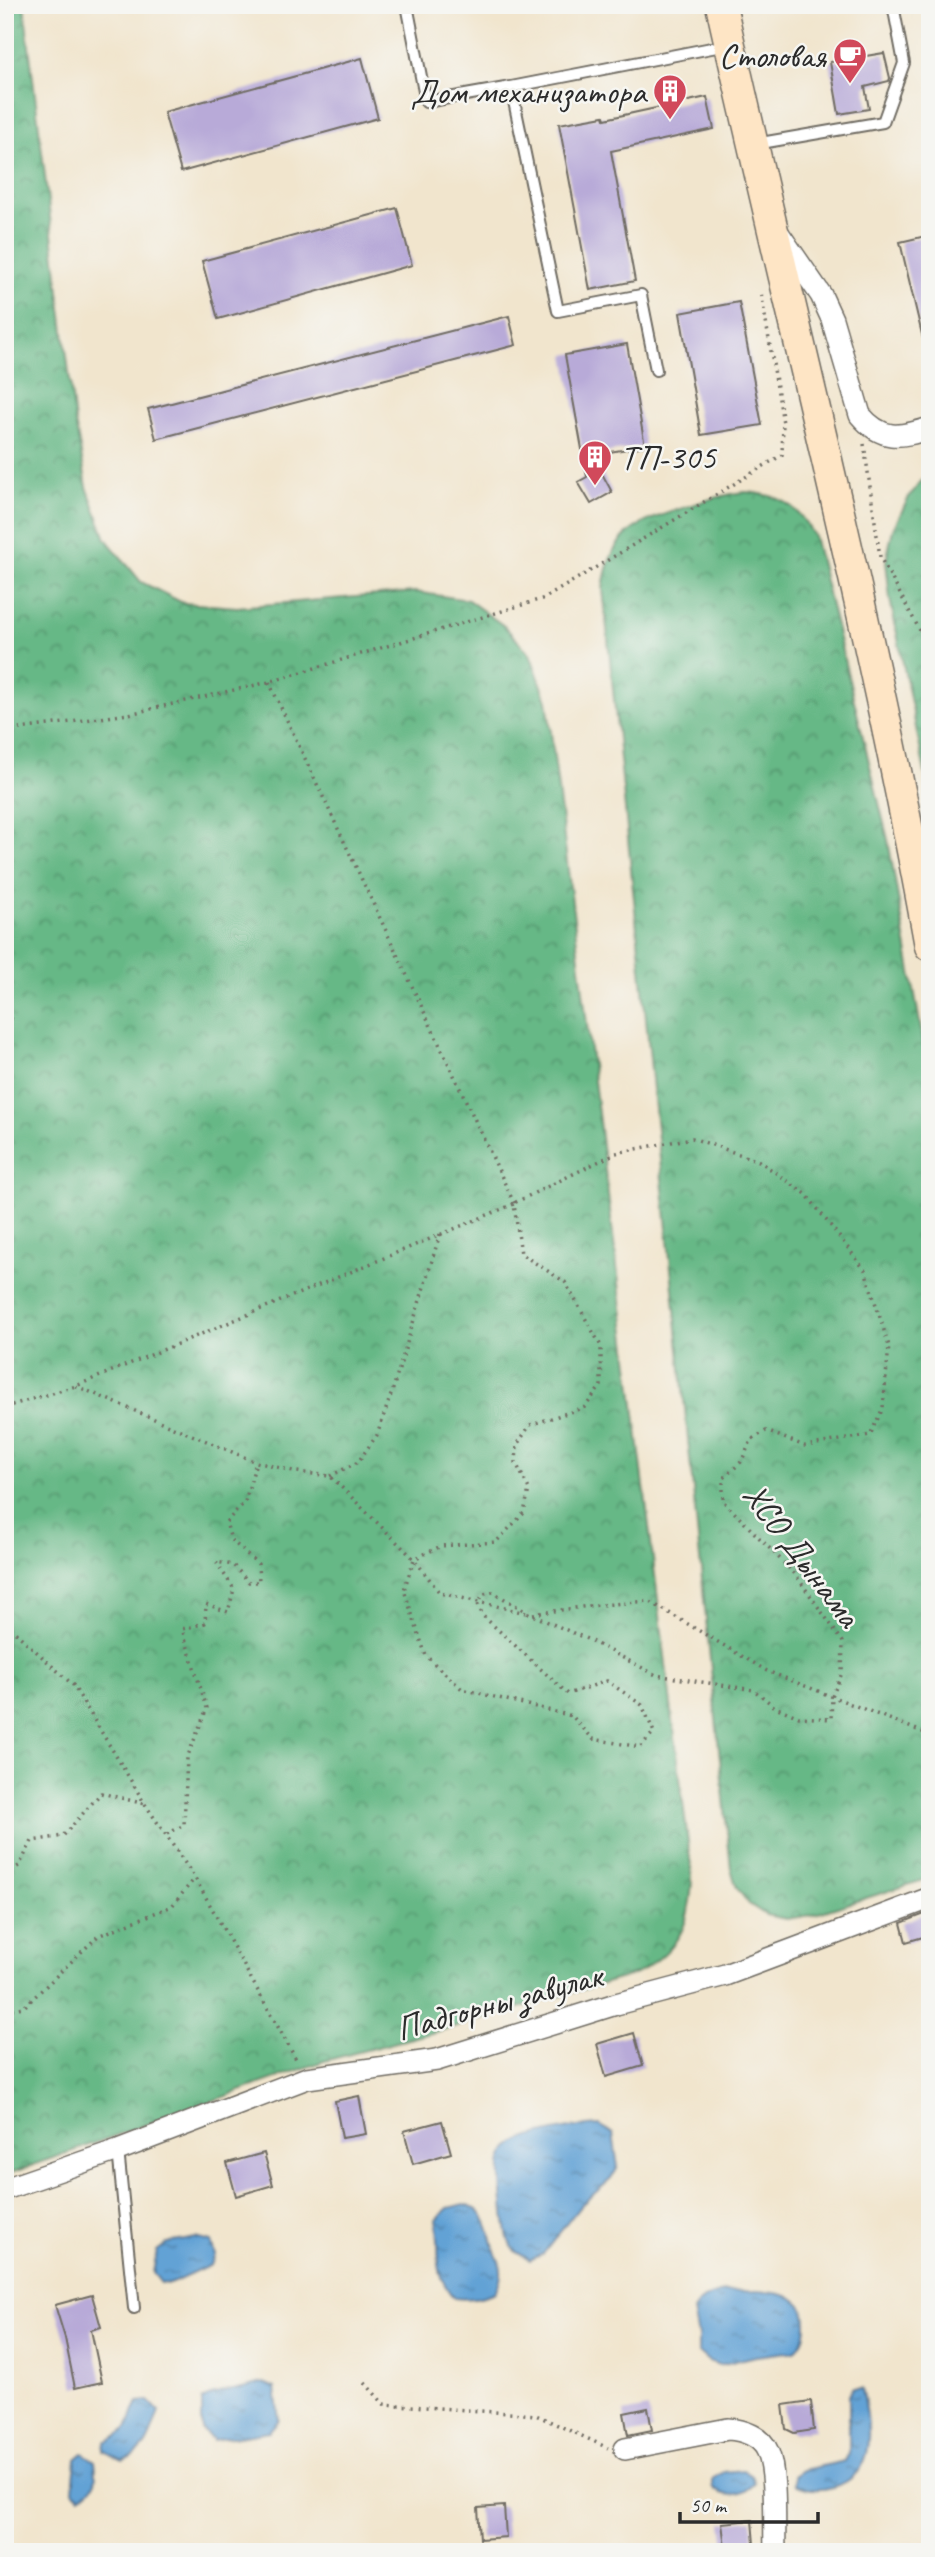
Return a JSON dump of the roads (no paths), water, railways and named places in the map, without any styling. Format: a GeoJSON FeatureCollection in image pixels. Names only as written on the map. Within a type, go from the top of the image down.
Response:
{"type":"FeatureCollection","features":[{"type":"Feature","properties":{"kind":"street"},"geometry":{"type":"LineString","coordinates":[[721,5],[768,216],[838,502],[914,856],[930,947]]}},
{"type":"Feature","properties":{"kind":"street"},"geometry":{"type":"LineString","coordinates":[[768,216],[821,295],[832,319],[860,415],[881,433],[896,436],[930,428]]}},
{"type":"Feature","properties":{"kind":"street","name":"Падгорны завулак"},"geometry":{"type":"LineString","coordinates":[[5,2189],[118,2150],[307,2078],[437,2060],[616,2004],[725,1975],[930,1898]]}},
{"type":"Feature","properties":{"kind":"street"},"geometry":{"type":"LineString","coordinates":[[625,2449],[727,2429],[742,2430],[756,2437],[768,2451],[772,2476],[775,2552]]}},
{"type":"Feature","properties":{"kind":"lane"},"geometry":{"type":"LineString","coordinates":[[407,5],[426,102],[730,44]]}},
{"type":"Feature","properties":{"kind":"lane"},"geometry":{"type":"LineString","coordinates":[[752,145],[883,122],[904,63],[893,5]]}},
{"type":"Feature","properties":{"kind":"lane"},"geometry":{"type":"LineString","coordinates":[[511,87],[558,311],[641,295],[656,370]]}},
{"type":"Feature","properties":{"kind":"lane"},"geometry":{"type":"LineString","coordinates":[[118,2150],[134,2308]]}},
{"type":"Feature","properties":{"kind":"water"},"geometry":{"type":"Polygon","coordinates":[[[600,2125],[613,2134],[618,2167],[611,2179],[581,2205],[543,2254],[530,2260],[514,2248],[508,2238],[501,2173],[505,2154],[518,2142],[540,2134],[600,2125]]]}},
{"type":"Feature","properties":{"kind":"water"},"geometry":{"type":"Polygon","coordinates":[[[465,2204],[484,2217],[501,2273],[495,2292],[465,2299],[454,2298],[442,2279],[436,2220],[448,2208],[465,2204]]]}},
{"type":"Feature","properties":{"kind":"water"},"geometry":{"type":"Polygon","coordinates":[[[196,2238],[211,2242],[215,2255],[211,2265],[170,2284],[161,2283],[153,2273],[157,2251],[168,2243],[196,2238]]]}},
{"type":"Feature","properties":{"kind":"water"},"geometry":{"type":"Polygon","coordinates":[[[757,2291],[789,2297],[801,2306],[806,2322],[801,2344],[795,2351],[756,2356],[719,2365],[708,2361],[698,2352],[693,2311],[705,2298],[713,2295],[757,2291]]]}},
{"type":"Feature","properties":{"kind":"water"},"geometry":{"type":"Polygon","coordinates":[[[264,2383],[275,2388],[279,2420],[269,2431],[213,2440],[202,2430],[202,2400],[215,2394],[264,2383]]]}},
{"type":"Feature","properties":{"kind":"water"},"geometry":{"type":"Polygon","coordinates":[[[853,2388],[862,2388],[868,2432],[864,2460],[858,2471],[847,2481],[833,2487],[813,2489],[795,2484],[794,2476],[803,2470],[845,2461],[849,2453],[849,2395],[853,2388]]]}},
{"type":"Feature","properties":{"kind":"water"},"geometry":{"type":"Polygon","coordinates":[[[149,2401],[159,2411],[151,2435],[143,2447],[123,2460],[104,2451],[105,2442],[119,2435],[127,2427],[139,2402],[149,2401]]]}},
{"type":"Feature","properties":{"kind":"water"},"geometry":{"type":"Polygon","coordinates":[[[83,2453],[95,2461],[96,2478],[90,2491],[80,2497],[73,2490],[76,2459],[83,2453]]]}},
{"type":"Feature","properties":{"kind":"water"},"geometry":{"type":"Polygon","coordinates":[[[743,2470],[752,2476],[755,2483],[746,2491],[729,2495],[713,2487],[713,2479],[724,2472],[743,2470]]]}},
{"type":"Feature","properties":{"kind":"place","name":"Столовая"},"geometry":{"type":"Point","coordinates":[850,85]}},
{"type":"Feature","properties":{"kind":"place","name":"Дом механизатора"},"geometry":{"type":"Point","coordinates":[670,121]}},
{"type":"Feature","properties":{"kind":"place","name":"ТП-305"},"geometry":{"type":"Point","coordinates":[595,487]}}]}
